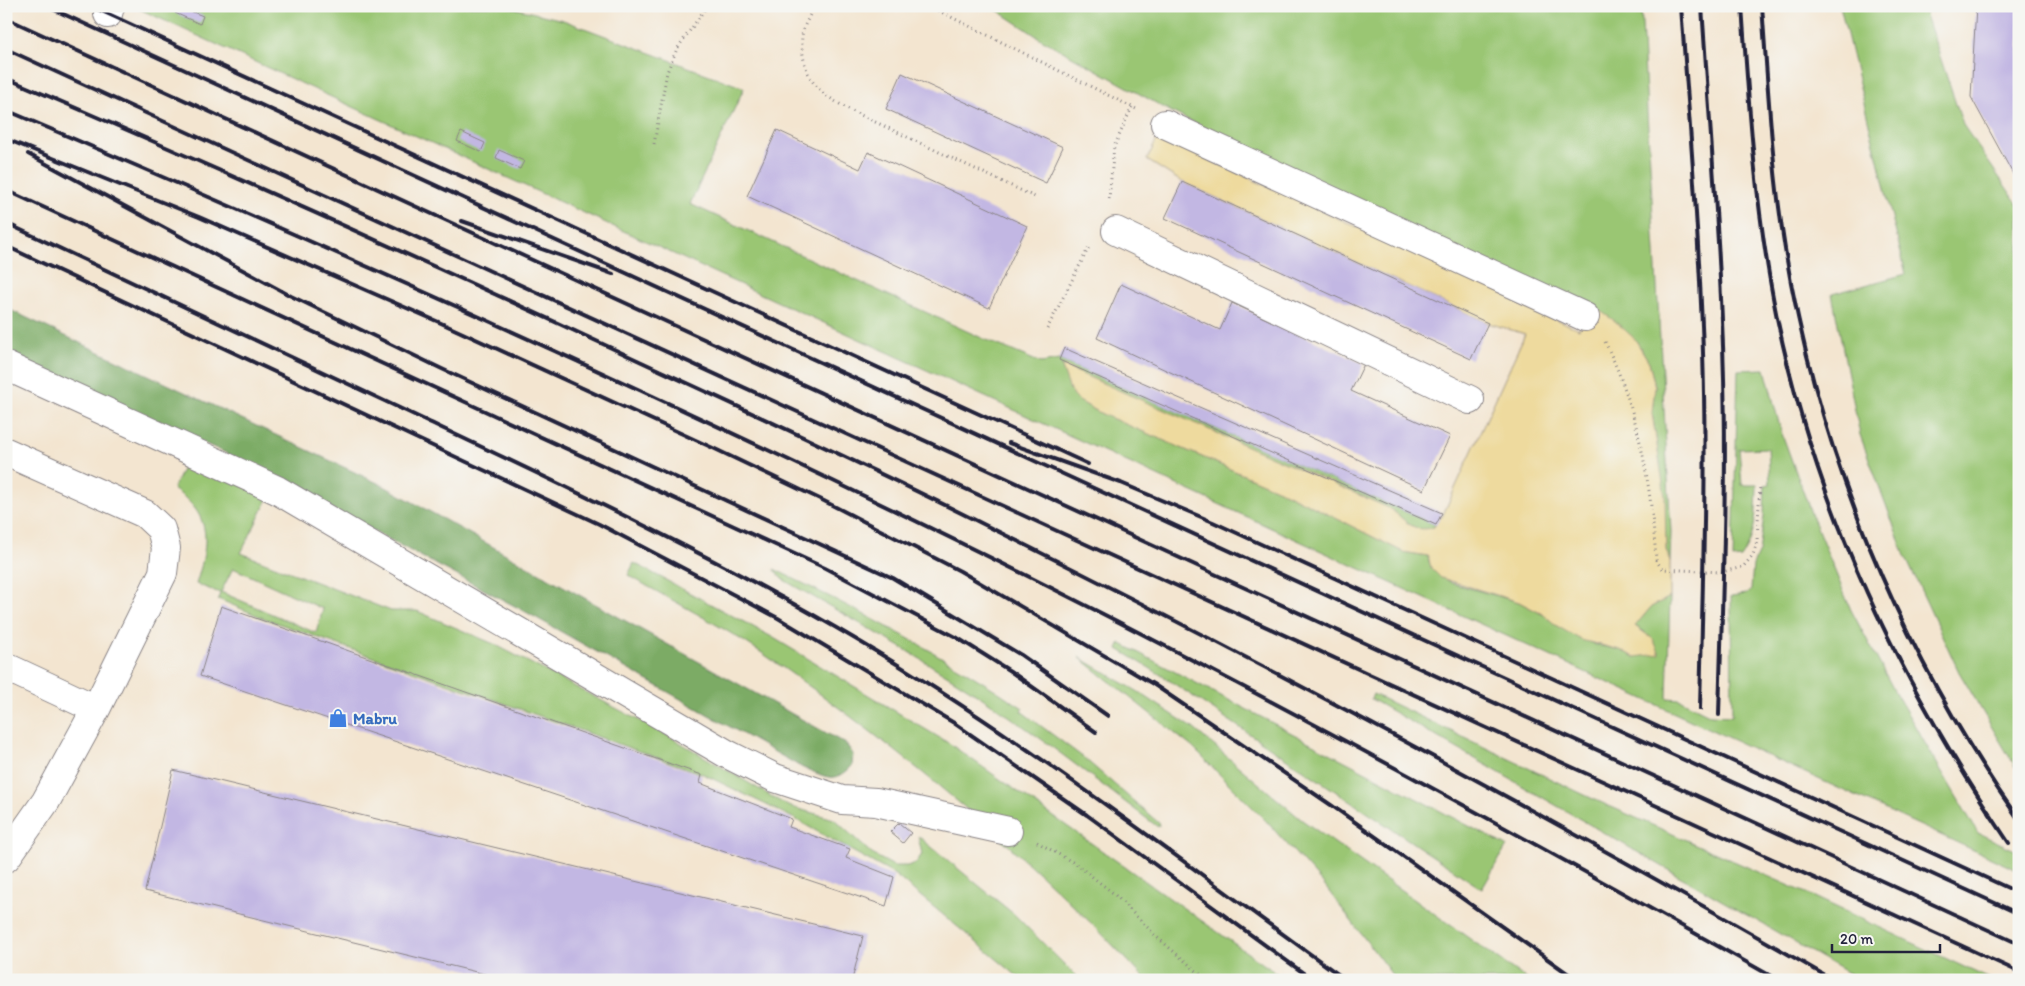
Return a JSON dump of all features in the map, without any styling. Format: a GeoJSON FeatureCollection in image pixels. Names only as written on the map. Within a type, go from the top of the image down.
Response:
{"type":"FeatureCollection","features":[{"type":"Feature","properties":{"kind":"lane"},"geometry":{"type":"LineString","coordinates":[[1165,124],[1585,317]]}},
{"type":"Feature","properties":{"kind":"lane"},"geometry":{"type":"LineString","coordinates":[[1108,227],[1470,400]]}},
{"type":"Feature","properties":{"kind":"lane"},"geometry":{"type":"LineString","coordinates":[[6,366],[277,490],[727,754],[775,778],[842,800],[876,802],[1008,831]]}},
{"type":"Feature","properties":{"kind":"lane"},"geometry":{"type":"LineString","coordinates":[[6,452],[146,514],[161,529],[166,548],[163,573],[96,709],[46,800],[6,858]]}},
{"type":"Feature","properties":{"kind":"lane"},"geometry":{"type":"LineString","coordinates":[[6,667],[96,709]]}},
{"type":"Feature","properties":{"kind":"path"},"geometry":{"type":"LineString","coordinates":[[654,144],[667,72],[678,49],[707,6]]}},
{"type":"Feature","properties":{"kind":"path"},"geometry":{"type":"LineString","coordinates":[[814,6],[803,31],[802,46],[805,67],[813,84],[818,89],[852,111],[1037,198]]}},
{"type":"Feature","properties":{"kind":"path"},"geometry":{"type":"LineString","coordinates":[[929,6],[1165,124]]}},
{"type":"Feature","properties":{"kind":"path"},"geometry":{"type":"LineString","coordinates":[[1047,329],[1108,227],[1114,147],[1132,107]]}},
{"type":"Feature","properties":{"kind":"path"},"geometry":{"type":"LineString","coordinates":[[1585,317],[1600,332],[1615,362],[1634,415],[1644,451],[1656,560],[1662,569],[1722,572],[1743,567],[1753,555],[1758,541],[1760,485]]}},
{"type":"Feature","properties":{"kind":"path"},"geometry":{"type":"LineString","coordinates":[[1008,831],[1037,842],[1076,864],[1113,893],[1158,938],[1207,980]]}},
{"type":"Feature","properties":{"kind":"green space"},"geometry":{"type":"Polygon","coordinates":[[[506,6],[563,20],[744,88],[690,204],[984,339],[1041,363],[1059,360],[1436,525],[1430,529],[1423,530],[1411,526],[1389,508],[1061,365],[1074,395],[1102,414],[1286,493],[1403,552],[1428,556],[1429,563],[1451,583],[1519,602],[1544,615],[1557,626],[1596,645],[1620,650],[1635,657],[1645,632],[1635,626],[1651,607],[1670,597],[1667,698],[1679,699],[1711,715],[1732,716],[1731,596],[1747,594],[1751,589],[1753,565],[1759,552],[1764,516],[1765,485],[1770,484],[1768,448],[1739,449],[1742,485],[1757,485],[1756,505],[1755,523],[1750,541],[1741,558],[1733,559],[1738,370],[1765,369],[1781,431],[1811,513],[1851,610],[1896,694],[1978,833],[2019,852],[2019,871],[135,7],[506,6]]]}},
{"type":"Feature","properties":{"kind":"green space"},"geometry":{"type":"Polygon","coordinates":[[[991,6],[1641,6],[1671,532],[1670,561],[1666,550],[1660,463],[1652,413],[1655,387],[1649,362],[1635,339],[1172,112],[1041,39],[991,6]]]}},
{"type":"Feature","properties":{"kind":"green space"},"geometry":{"type":"Polygon","coordinates":[[[1840,6],[1923,6],[1963,125],[2019,206],[2019,773],[1959,672],[1905,556],[1860,435],[1832,294],[1906,274],[1840,6]]]}},
{"type":"Feature","properties":{"kind":"green space"},"geometry":{"type":"Polygon","coordinates":[[[6,308],[384,486],[846,744],[853,754],[852,766],[846,772],[835,777],[824,776],[803,768],[526,612],[226,453],[6,354],[6,308]]]}},
{"type":"Feature","properties":{"kind":"green space"},"geometry":{"type":"Polygon","coordinates":[[[187,459],[269,497],[241,553],[391,611],[417,611],[494,644],[669,736],[788,806],[834,819],[872,854],[894,866],[907,866],[916,863],[922,854],[918,836],[1015,915],[1080,980],[1022,980],[895,875],[793,818],[703,774],[263,618],[218,599],[220,593],[196,584],[204,556],[204,531],[195,509],[173,489],[187,459]],[[233,568],[221,592],[316,633],[323,609],[233,568]]]}},
{"type":"Feature","properties":{"kind":"green space"},"geometry":{"type":"Polygon","coordinates":[[[634,563],[772,637],[950,744],[1286,980],[1146,980],[1057,890],[963,806],[914,766],[813,689],[746,642],[628,575],[634,563]]]}},
{"type":"Feature","properties":{"kind":"green space"},"geometry":{"type":"Polygon","coordinates":[[[774,569],[901,634],[1023,708],[1021,711],[1084,758],[1160,824],[1158,827],[1046,743],[978,695],[905,650],[782,579],[774,569]]]}},
{"type":"Feature","properties":{"kind":"green space"},"geometry":{"type":"Polygon","coordinates":[[[1120,643],[1507,846],[1482,889],[1161,675],[1118,649],[1120,643]]]}},
{"type":"Feature","properties":{"kind":"green space"},"geometry":{"type":"Polygon","coordinates":[[[1079,657],[1137,691],[1193,728],[1302,820],[1528,980],[1398,980],[1324,885],[1266,821],[1192,747],[1079,657]]]}},
{"type":"Feature","properties":{"kind":"green space"},"geometry":{"type":"Polygon","coordinates":[[[1373,694],[1591,798],[1806,893],[1992,980],[1860,980],[1371,699],[1373,694]]]}},
{"type":"Feature","properties":{"kind":"sand"},"geometry":{"type":"Polygon","coordinates":[[[1158,137],[1537,308],[1536,311],[1579,329],[1590,304],[1615,321],[1635,339],[1649,362],[1655,387],[1652,413],[1665,497],[1666,550],[1670,561],[1670,597],[1651,607],[1635,626],[1653,639],[1660,654],[1635,657],[1620,650],[1581,640],[1557,626],[1544,615],[1519,602],[1441,578],[1431,568],[1428,556],[1403,552],[1286,493],[1102,414],[1079,401],[1070,390],[1061,365],[1389,508],[1410,525],[1420,529],[1427,529],[1434,527],[1440,517],[1442,517],[1525,334],[1488,323],[1182,182],[1147,160],[1158,137]]]}},
{"type":"Feature","properties":{"kind":"building"},"geometry":{"type":"Polygon","coordinates":[[[178,6],[203,16],[200,24],[175,13],[178,6]]]}},
{"type":"Feature","properties":{"kind":"building"},"geometry":{"type":"Polygon","coordinates":[[[1976,6],[2019,6],[2019,185],[1971,97],[1976,6]]]}},
{"type":"Feature","properties":{"kind":"building"},"geometry":{"type":"Polygon","coordinates":[[[902,73],[1063,147],[1046,183],[886,109],[902,73]]]}},
{"type":"Feature","properties":{"kind":"building"},"geometry":{"type":"Polygon","coordinates":[[[777,130],[860,169],[868,152],[1027,226],[989,308],[747,196],[777,130]]]}},
{"type":"Feature","properties":{"kind":"building"},"geometry":{"type":"Polygon","coordinates":[[[461,132],[485,143],[481,152],[457,141],[461,132]]]}},
{"type":"Feature","properties":{"kind":"building"},"geometry":{"type":"Polygon","coordinates":[[[499,150],[524,161],[520,169],[496,158],[499,150]]]}},
{"type":"Feature","properties":{"kind":"building"},"geometry":{"type":"Polygon","coordinates":[[[1182,182],[1488,323],[1471,359],[1165,218],[1182,182]]]}},
{"type":"Feature","properties":{"kind":"building"},"geometry":{"type":"Polygon","coordinates":[[[1121,284],[1220,330],[1232,303],[1364,364],[1351,391],[1450,436],[1424,490],[1097,338],[1121,284]]]}},
{"type":"Feature","properties":{"kind":"building"},"geometry":{"type":"Polygon","coordinates":[[[1064,348],[1442,513],[1436,525],[1059,360],[1064,348]]]}},
{"type":"Feature","properties":{"kind":"building"},"geometry":{"type":"Polygon","coordinates":[[[221,606],[702,775],[700,783],[792,819],[789,827],[850,849],[846,858],[894,877],[886,906],[200,676],[221,606]]]}},
{"type":"Feature","properties":{"kind":"building"},"geometry":{"type":"Polygon","coordinates":[[[173,770],[863,936],[852,980],[509,980],[145,891],[173,770]]]}},
{"type":"Feature","properties":{"kind":"building"},"geometry":{"type":"Polygon","coordinates":[[[899,823],[911,833],[903,843],[890,832],[899,823]]]}},
{"type":"Feature","properties":{"kind":"railway"},"geometry":{"type":"LineString","coordinates":[[46,6],[2019,914]]}},
{"type":"Feature","properties":{"kind":"railway"},"geometry":{"type":"LineString","coordinates":[[91,6],[1088,464]]}},
{"type":"Feature","properties":{"kind":"railway"},"geometry":{"type":"LineString","coordinates":[[1681,6],[1697,230],[1703,355],[1704,506],[1700,709]]}},
{"type":"Feature","properties":{"kind":"railway"},"geometry":{"type":"LineString","coordinates":[[1702,6],[1723,332],[1725,505],[1719,715]]}},
{"type":"Feature","properties":{"kind":"railway"},"geometry":{"type":"LineString","coordinates":[[1742,6],[1754,162],[1770,279],[1794,390],[1815,459],[1839,527],[1867,592],[1898,656],[1932,719],[2009,843]]}},
{"type":"Feature","properties":{"kind":"railway"},"geometry":{"type":"LineString","coordinates":[[1762,6],[1768,97],[1785,249],[1800,326],[1819,401],[1842,475],[1870,548],[1901,619],[1937,688],[1976,755],[2019,820]]}},
{"type":"Feature","properties":{"kind":"railway"},"geometry":{"type":"LineString","coordinates":[[6,18],[2019,944]]}},
{"type":"Feature","properties":{"kind":"railway"},"geometry":{"type":"LineString","coordinates":[[6,49],[2019,972]]}},
{"type":"Feature","properties":{"kind":"railway"},"geometry":{"type":"LineString","coordinates":[[6,78],[232,176],[456,277],[796,434],[938,502],[1307,689],[1624,861],[1833,980]]}},
{"type":"Feature","properties":{"kind":"railway"},"geometry":{"type":"LineString","coordinates":[[6,110],[419,289],[556,351],[828,478],[963,544],[1183,655],[1354,746],[1524,838],[1778,980]]}},
{"type":"Feature","properties":{"kind":"railway"},"geometry":{"type":"LineString","coordinates":[[6,139],[199,217],[441,323],[824,501],[960,571],[1153,684],[1331,805],[1577,980]]}},
{"type":"Feature","properties":{"kind":"railway"},"geometry":{"type":"LineString","coordinates":[[28,154],[291,296],[442,369],[893,578],[1021,655],[1108,716]]}},
{"type":"Feature","properties":{"kind":"railway"},"geometry":{"type":"LineString","coordinates":[[6,190],[825,568],[956,637],[1010,671],[1096,732]]}},
{"type":"Feature","properties":{"kind":"railway"},"geometry":{"type":"LineString","coordinates":[[462,221],[613,274]]}},
{"type":"Feature","properties":{"kind":"railway"},"geometry":{"type":"LineString","coordinates":[[6,223],[593,500],[756,583],[862,643],[987,722],[1108,806],[1346,980]]}},
{"type":"Feature","properties":{"kind":"railway"},"geometry":{"type":"LineString","coordinates":[[6,246],[599,524],[778,618],[954,723],[1087,815],[1313,980]]}},
{"type":"Feature","properties":{"kind":"railway"},"geometry":{"type":"LineString","coordinates":[[1009,443],[1121,483],[1213,522],[2019,893]]}},
{"type":"Feature","properties":{"kind":"place","name":"Mabru"},"geometry":{"type":"Point","coordinates":[338,718]}}]}
